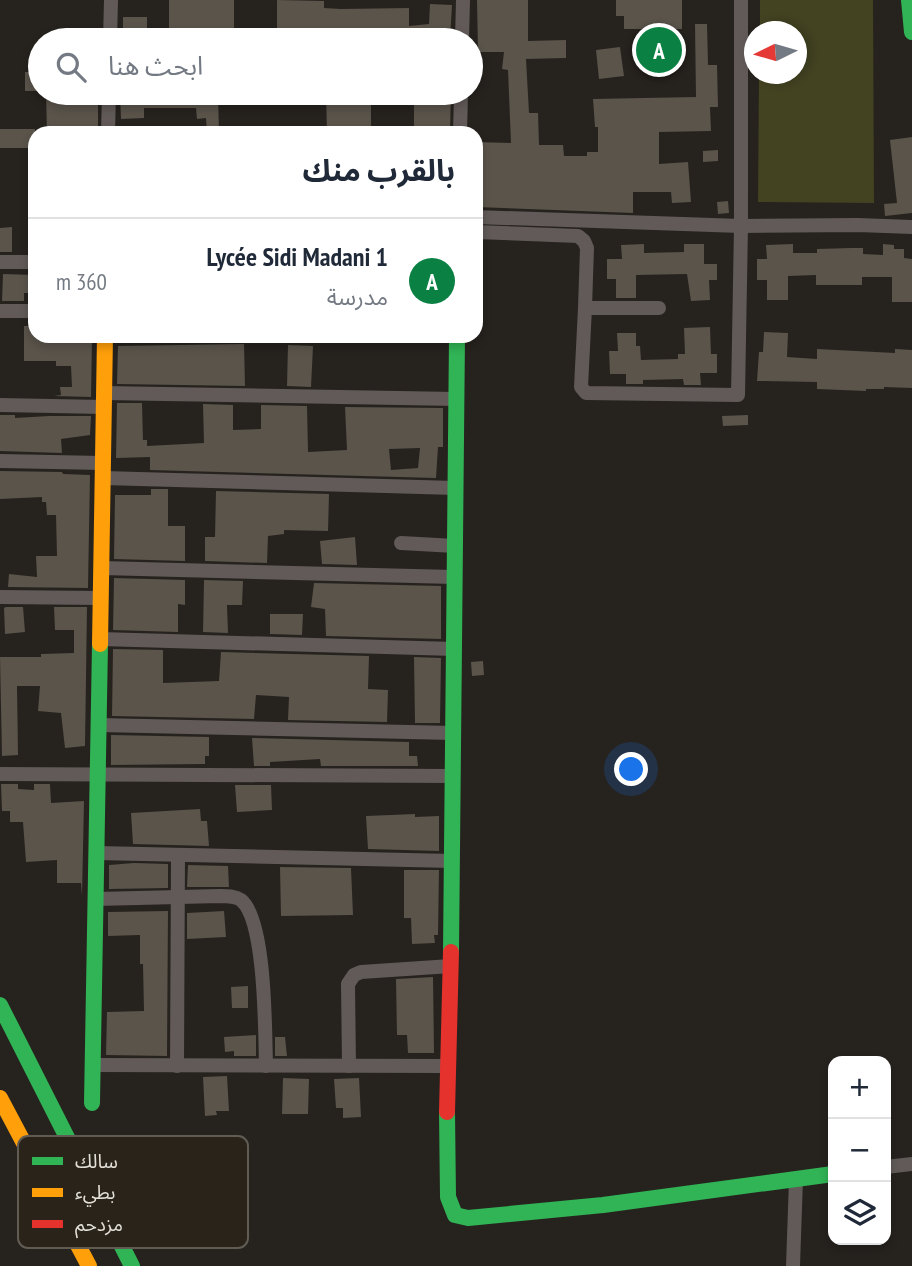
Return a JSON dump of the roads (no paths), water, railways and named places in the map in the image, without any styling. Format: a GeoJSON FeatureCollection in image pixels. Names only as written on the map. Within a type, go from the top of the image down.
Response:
{"type":"FeatureCollection","features":[{"type":"Feature","properties":{"kind":"main road"},"geometry":{"type":"LineString","coordinates":[[909,0],[912,32]]}},
{"type":"Feature","properties":{"kind":"main road"},"geometry":{"type":"LineString","coordinates":[[92,1104],[105,343]]}},
{"type":"Feature","properties":{"kind":"main road"},"geometry":{"type":"LineString","coordinates":[[457,343],[451,966],[447,1066],[449,1197],[455,1215],[468,1219],[603,1205],[828,1175]]}},
{"type":"Feature","properties":{"kind":"main road"},"geometry":{"type":"LineString","coordinates":[[0,1004],[67,1136]]}},
{"type":"Feature","properties":{"kind":"main road"},"geometry":{"type":"LineString","coordinates":[[0,1098],[20,1136]]}},
{"type":"Feature","properties":{"kind":"main road"},"geometry":{"type":"LineString","coordinates":[[79,1248],[89,1266]]}},
{"type":"Feature","properties":{"kind":"main road"},"geometry":{"type":"LineString","coordinates":[[123,1248],[132,1266]]}},
{"type":"Feature","properties":{"kind":"street"},"geometry":{"type":"LineString","coordinates":[[110,28],[111,0]]}},
{"type":"Feature","properties":{"kind":"street"},"geometry":{"type":"LineString","coordinates":[[462,28],[463,0]]}},
{"type":"Feature","properties":{"kind":"street"},"geometry":{"type":"LineString","coordinates":[[483,232],[578,236],[584,241],[587,248],[581,387],[586,393],[738,396],[741,0]]}},
{"type":"Feature","properties":{"kind":"street"},"geometry":{"type":"LineString","coordinates":[[108,126],[109,105]]}},
{"type":"Feature","properties":{"kind":"street"},"geometry":{"type":"LineString","coordinates":[[460,126],[461,105]]}},
{"type":"Feature","properties":{"kind":"street"},"geometry":{"type":"LineString","coordinates":[[483,217],[741,226],[912,227]]}},
{"type":"Feature","properties":{"kind":"street"},"geometry":{"type":"LineString","coordinates":[[0,262],[28,262]]}},
{"type":"Feature","properties":{"kind":"street"},"geometry":{"type":"LineString","coordinates":[[585,308],[659,308]]}},
{"type":"Feature","properties":{"kind":"street"},"geometry":{"type":"LineString","coordinates":[[0,311],[28,311]]}},
{"type":"Feature","properties":{"kind":"street"},"geometry":{"type":"LineString","coordinates":[[0,405],[104,400],[456,400]]}},
{"type":"Feature","properties":{"kind":"street"},"geometry":{"type":"LineString","coordinates":[[0,461],[103,470],[455,488]]}},
{"type":"Feature","properties":{"kind":"street"},"geometry":{"type":"LineString","coordinates":[[401,543],[455,546]]}},
{"type":"Feature","properties":{"kind":"street"},"geometry":{"type":"LineString","coordinates":[[101,568],[454,578]]}},
{"type":"Feature","properties":{"kind":"street"},"geometry":{"type":"LineString","coordinates":[[0,597],[101,598]]}},
{"type":"Feature","properties":{"kind":"street"},"geometry":{"type":"LineString","coordinates":[[100,639],[454,649]]}},
{"type":"Feature","properties":{"kind":"street"},"geometry":{"type":"LineString","coordinates":[[99,725],[453,733]]}},
{"type":"Feature","properties":{"kind":"street"},"geometry":{"type":"LineString","coordinates":[[0,774],[452,776]]}},
{"type":"Feature","properties":{"kind":"street"},"geometry":{"type":"LineString","coordinates":[[97,847],[119,854],[452,861]]}},
{"type":"Feature","properties":{"kind":"street"},"geometry":{"type":"LineString","coordinates":[[177,1066],[178,855]]}},
{"type":"Feature","properties":{"kind":"street"},"geometry":{"type":"LineString","coordinates":[[96,899],[235,897],[242,901],[249,912],[263,972],[266,1066]]}},
{"type":"Feature","properties":{"kind":"street"},"geometry":{"type":"LineString","coordinates":[[349,1066],[348,984],[354,975],[361,972],[451,966]]}},
{"type":"Feature","properties":{"kind":"street"},"geometry":{"type":"LineString","coordinates":[[93,1065],[447,1066]]}},
{"type":"Feature","properties":{"kind":"street"},"geometry":{"type":"LineString","coordinates":[[891,1166],[912,1164]]}},
{"type":"Feature","properties":{"kind":"street"},"geometry":{"type":"LineString","coordinates":[[793,1266],[796,1179]]}},
{"type":"Feature","properties":{"kind":"place","name":"Lycée Sidi Madani 1"},"geometry":{"type":"Point","coordinates":[659,50]}}]}
